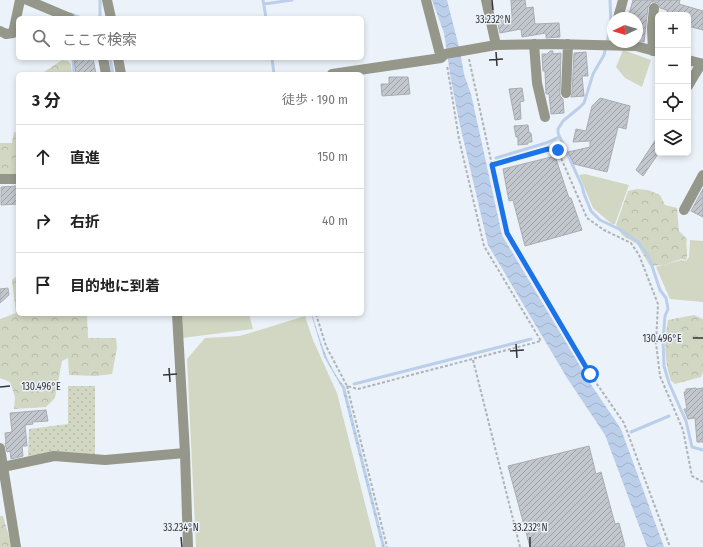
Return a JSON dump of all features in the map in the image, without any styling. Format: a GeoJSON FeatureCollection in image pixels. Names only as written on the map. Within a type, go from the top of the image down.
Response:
{"type":"FeatureCollection","features":[{"type":"Feature","properties":{"kind":"street"},"geometry":{"type":"LineString","coordinates":[[17,16],[20,0]]}},
{"type":"Feature","properties":{"kind":"street"},"geometry":{"type":"LineString","coordinates":[[27,0],[65,16]]}},
{"type":"Feature","properties":{"kind":"street"},"geometry":{"type":"LineString","coordinates":[[107,0],[111,16]]}},
{"type":"Feature","properties":{"kind":"street"},"geometry":{"type":"LineString","coordinates":[[426,0],[443,56]]}},
{"type":"Feature","properties":{"kind":"street"},"geometry":{"type":"LineString","coordinates":[[486,0],[496,45]]}},
{"type":"Feature","properties":{"kind":"street"},"geometry":{"type":"LineString","coordinates":[[620,12],[623,0]]}},
{"type":"Feature","properties":{"kind":"street"},"geometry":{"type":"LineString","coordinates":[[654,8],[652,28],[655,48]]}},
{"type":"Feature","properties":{"kind":"street"},"geometry":{"type":"LineString","coordinates":[[0,31],[6,34],[13,33],[16,19]]}},
{"type":"Feature","properties":{"kind":"street"},"geometry":{"type":"LineString","coordinates":[[534,44],[537,82],[545,117]]}},
{"type":"Feature","properties":{"kind":"street"},"geometry":{"type":"LineString","coordinates":[[566,93],[568,44]]}},
{"type":"Feature","properties":{"kind":"street"},"geometry":{"type":"LineString","coordinates":[[344,72],[443,56],[496,45],[607,44]]}},
{"type":"Feature","properties":{"kind":"street"},"geometry":{"type":"LineString","coordinates":[[643,48],[655,51]]}},
{"type":"Feature","properties":{"kind":"street"},"geometry":{"type":"LineString","coordinates":[[103,60],[106,72]]}},
{"type":"Feature","properties":{"kind":"street"},"geometry":{"type":"LineString","coordinates":[[118,60],[121,72]]}},
{"type":"Feature","properties":{"kind":"street"},"geometry":{"type":"LineString","coordinates":[[689,84],[702,64],[691,61]]}},
{"type":"Feature","properties":{"kind":"street"},"geometry":{"type":"LineString","coordinates":[[684,210],[703,175]]}},
{"type":"Feature","properties":{"kind":"street"},"geometry":{"type":"LineString","coordinates":[[0,179],[16,179]]}},
{"type":"Feature","properties":{"kind":"street"},"geometry":{"type":"LineString","coordinates":[[177,316],[185,453],[188,547]]}},
{"type":"Feature","properties":{"kind":"street"},"geometry":{"type":"LineString","coordinates":[[0,448],[2,471],[16,547]]}},
{"type":"Feature","properties":{"kind":"street"},"geometry":{"type":"LineString","coordinates":[[2,471],[54,456],[105,460],[185,453]]}},
{"type":"Feature","properties":{"kind":"path"},"geometry":{"type":"LineString","coordinates":[[467,50],[507,233],[590,374],[624,424],[670,547]]}},
{"type":"Feature","properties":{"kind":"path"},"geometry":{"type":"LineString","coordinates":[[347,386],[358,389],[541,341],[484,246],[459,139],[443,56]]}},
{"type":"Feature","properties":{"kind":"path"},"geometry":{"type":"LineString","coordinates":[[492,165],[548,149],[558,150],[587,218],[604,230],[631,243],[639,255],[658,304],[656,343],[660,376],[683,430],[692,476],[703,482]]}},
{"type":"Feature","properties":{"kind":"path"},"geometry":{"type":"LineString","coordinates":[[317,316],[326,346],[347,386],[387,547]]}},
{"type":"Feature","properties":{"kind":"path"},"geometry":{"type":"LineString","coordinates":[[473,360],[520,547]]}},
{"type":"Feature","properties":{"kind":"green space"},"geometry":{"type":"Polygon","coordinates":[[[623,50],[651,60],[642,87],[625,78],[616,67],[623,50]]]}},
{"type":"Feature","properties":{"kind":"green space"},"geometry":{"type":"Polygon","coordinates":[[[62,60],[68,61],[71,64],[72,72],[44,72],[62,60]]]}},
{"type":"Feature","properties":{"kind":"green space"},"geometry":{"type":"Polygon","coordinates":[[[14,132],[16,132],[16,176],[0,177],[0,143],[12,143],[14,132]]]}},
{"type":"Feature","properties":{"kind":"green space"},"geometry":{"type":"Polygon","coordinates":[[[585,174],[629,185],[615,224],[612,224],[593,208],[579,175],[585,174]]]}},
{"type":"Feature","properties":{"kind":"green space"},"geometry":{"type":"Polygon","coordinates":[[[637,189],[648,190],[660,195],[665,205],[677,208],[679,231],[687,239],[686,260],[681,259],[664,265],[650,266],[637,244],[622,235],[616,225],[628,191],[637,189]]]}},
{"type":"Feature","properties":{"kind":"green space"},"geometry":{"type":"Polygon","coordinates":[[[690,240],[703,241],[703,302],[670,299],[656,267],[681,260],[686,261],[689,257],[690,240]]]}},
{"type":"Feature","properties":{"kind":"green space"},"geometry":{"type":"Polygon","coordinates":[[[16,277],[16,313],[12,280],[16,277]]]}},
{"type":"Feature","properties":{"kind":"green space"},"geometry":{"type":"Polygon","coordinates":[[[16,313],[16,316],[87,316],[88,338],[116,338],[117,348],[112,374],[95,376],[69,375],[68,358],[62,361],[55,398],[46,407],[14,409],[15,397],[10,382],[0,378],[0,319],[16,313]]]}},
{"type":"Feature","properties":{"kind":"green space"},"geometry":{"type":"Polygon","coordinates":[[[694,315],[703,319],[703,372],[701,377],[675,384],[671,381],[666,358],[665,344],[668,320],[694,315]]]}},
{"type":"Feature","properties":{"kind":"green space"},"geometry":{"type":"Polygon","coordinates":[[[181,316],[250,316],[253,329],[182,338],[181,316]]]}},
{"type":"Feature","properties":{"kind":"green space"},"geometry":{"type":"Polygon","coordinates":[[[305,316],[313,340],[337,393],[376,547],[196,547],[187,359],[205,338],[240,336],[305,316]]]}},
{"type":"Feature","properties":{"kind":"green space"},"geometry":{"type":"Polygon","coordinates":[[[68,386],[95,386],[95,456],[54,452],[28,456],[29,429],[68,424],[68,386]]]}},
{"type":"Feature","properties":{"kind":"green space"},"geometry":{"type":"Polygon","coordinates":[[[0,516],[3,516],[12,547],[0,547],[0,516]]]}},
{"type":"Feature","properties":{"kind":"water"},"geometry":{"type":"Polygon","coordinates":[[[432,0],[447,0],[460,51],[464,74],[471,94],[502,235],[592,386],[621,429],[664,547],[647,547],[605,435],[567,378],[488,245],[459,121],[444,33],[432,0]]]}},
{"type":"Feature","properties":{"kind":"water"},"geometry":{"type":"Polygon","coordinates":[[[312,316],[321,343],[333,370],[345,387],[385,547],[382,547],[342,388],[324,357],[312,316]]]}},
{"type":"Feature","properties":{"kind":"building"},"geometry":{"type":"Polygon","coordinates":[[[511,0],[525,0],[526,8],[533,7],[535,24],[559,23],[560,37],[546,38],[546,33],[522,37],[521,29],[500,33],[497,20],[512,17],[511,0]]]}},
{"type":"Feature","properties":{"kind":"building"},"geometry":{"type":"Polygon","coordinates":[[[633,0],[680,0],[679,4],[703,11],[703,30],[691,27],[691,12],[667,12],[667,10],[660,8],[658,3],[651,2],[648,7],[644,42],[643,12],[630,12],[633,0]]]}},
{"type":"Feature","properties":{"kind":"building"},"geometry":{"type":"Polygon","coordinates":[[[550,51],[553,51],[553,54],[561,53],[560,96],[563,99],[564,113],[551,114],[549,94],[546,94],[545,71],[543,71],[542,54],[547,54],[550,51]]]}},
{"type":"Feature","properties":{"kind":"building"},"geometry":{"type":"Polygon","coordinates":[[[586,52],[588,76],[582,76],[584,96],[571,97],[574,53],[586,52]]]}},
{"type":"Feature","properties":{"kind":"building"},"geometry":{"type":"Polygon","coordinates":[[[74,60],[93,60],[96,72],[76,72],[74,60]]]}},
{"type":"Feature","properties":{"kind":"building"},"geometry":{"type":"Polygon","coordinates":[[[389,77],[408,77],[410,94],[382,96],[381,84],[389,84],[389,77]]]}},
{"type":"Feature","properties":{"kind":"building"},"geometry":{"type":"Polygon","coordinates":[[[522,88],[524,101],[520,102],[521,119],[515,120],[509,89],[522,88]]]}},
{"type":"Feature","properties":{"kind":"building"},"geometry":{"type":"Polygon","coordinates":[[[600,98],[630,106],[626,129],[618,127],[607,172],[574,164],[568,152],[590,147],[590,141],[573,142],[576,129],[586,131],[592,106],[600,98]]]}},
{"type":"Feature","properties":{"kind":"building"},"geometry":{"type":"Polygon","coordinates":[[[528,125],[532,142],[518,145],[518,137],[516,137],[514,126],[528,125]]]}},
{"type":"Feature","properties":{"kind":"building"},"geometry":{"type":"Polygon","coordinates":[[[655,141],[655,156],[657,156],[643,176],[636,170],[655,141]]]}},
{"type":"Feature","properties":{"kind":"building"},"geometry":{"type":"Polygon","coordinates":[[[555,156],[569,198],[571,198],[582,230],[525,246],[513,200],[509,201],[503,169],[555,156]]]}},
{"type":"Feature","properties":{"kind":"building"},"geometry":{"type":"Polygon","coordinates":[[[16,186],[16,204],[1,205],[1,187],[16,186]]]}},
{"type":"Feature","properties":{"kind":"building"},"geometry":{"type":"Polygon","coordinates":[[[703,189],[703,217],[691,211],[703,189]]]}},
{"type":"Feature","properties":{"kind":"building"},"geometry":{"type":"Polygon","coordinates":[[[8,288],[9,295],[0,303],[0,289],[8,288]]]}},
{"type":"Feature","properties":{"kind":"building"},"geometry":{"type":"Polygon","coordinates":[[[703,388],[703,442],[697,442],[695,418],[688,419],[684,409],[687,409],[684,392],[686,392],[686,389],[703,388]]]}},
{"type":"Feature","properties":{"kind":"building"},"geometry":{"type":"Polygon","coordinates":[[[46,410],[48,421],[32,422],[33,424],[25,425],[27,446],[22,446],[23,456],[11,459],[10,451],[7,452],[5,443],[5,433],[12,432],[10,413],[46,410]]]}},
{"type":"Feature","properties":{"kind":"building"},"geometry":{"type":"Polygon","coordinates":[[[589,446],[596,474],[601,472],[615,524],[619,523],[625,546],[530,547],[508,466],[589,446]]]}},
{"type":"Feature","properties":{"kind":"waterway"},"geometry":{"type":"LineString","coordinates":[[100,0],[100,16]]}},
{"type":"Feature","properties":{"kind":"waterway"},"geometry":{"type":"LineString","coordinates":[[263,0],[266,16]]}},
{"type":"Feature","properties":{"kind":"waterway"},"geometry":{"type":"LineString","coordinates":[[264,4],[292,0]]}},
{"type":"Feature","properties":{"kind":"waterway"},"geometry":{"type":"LineString","coordinates":[[610,0],[611,24],[604,55],[593,74],[584,103],[563,121],[558,129],[558,133],[582,186],[591,211],[600,220],[619,229],[638,242],[649,257],[660,290],[666,298],[668,309],[665,316],[663,341],[664,366],[669,383],[686,421],[692,447],[703,450]]}},
{"type":"Feature","properties":{"kind":"waterway"},"geometry":{"type":"LineString","coordinates":[[71,14],[76,16]]}},
{"type":"Feature","properties":{"kind":"waterway"},"geometry":{"type":"LineString","coordinates":[[73,60],[74,72]]}},
{"type":"Feature","properties":{"kind":"waterway"},"geometry":{"type":"LineString","coordinates":[[110,60],[113,72]]}},
{"type":"Feature","properties":{"kind":"waterway"},"geometry":{"type":"LineString","coordinates":[[272,60],[274,72]]}},
{"type":"Feature","properties":{"kind":"waterway"},"geometry":{"type":"LineString","coordinates":[[496,158],[546,143],[559,137]]}},
{"type":"Feature","properties":{"kind":"waterway"},"geometry":{"type":"LineString","coordinates":[[354,384],[531,339]]}},
{"type":"Feature","properties":{"kind":"waterway"},"geometry":{"type":"LineString","coordinates":[[631,432],[669,416]]}},
{"type":"Feature","properties":{"kind":"route"},"geometry":{"type":"LineString","coordinates":[[558,150],[548,149],[492,165],[507,233],[590,374]]}}]}
